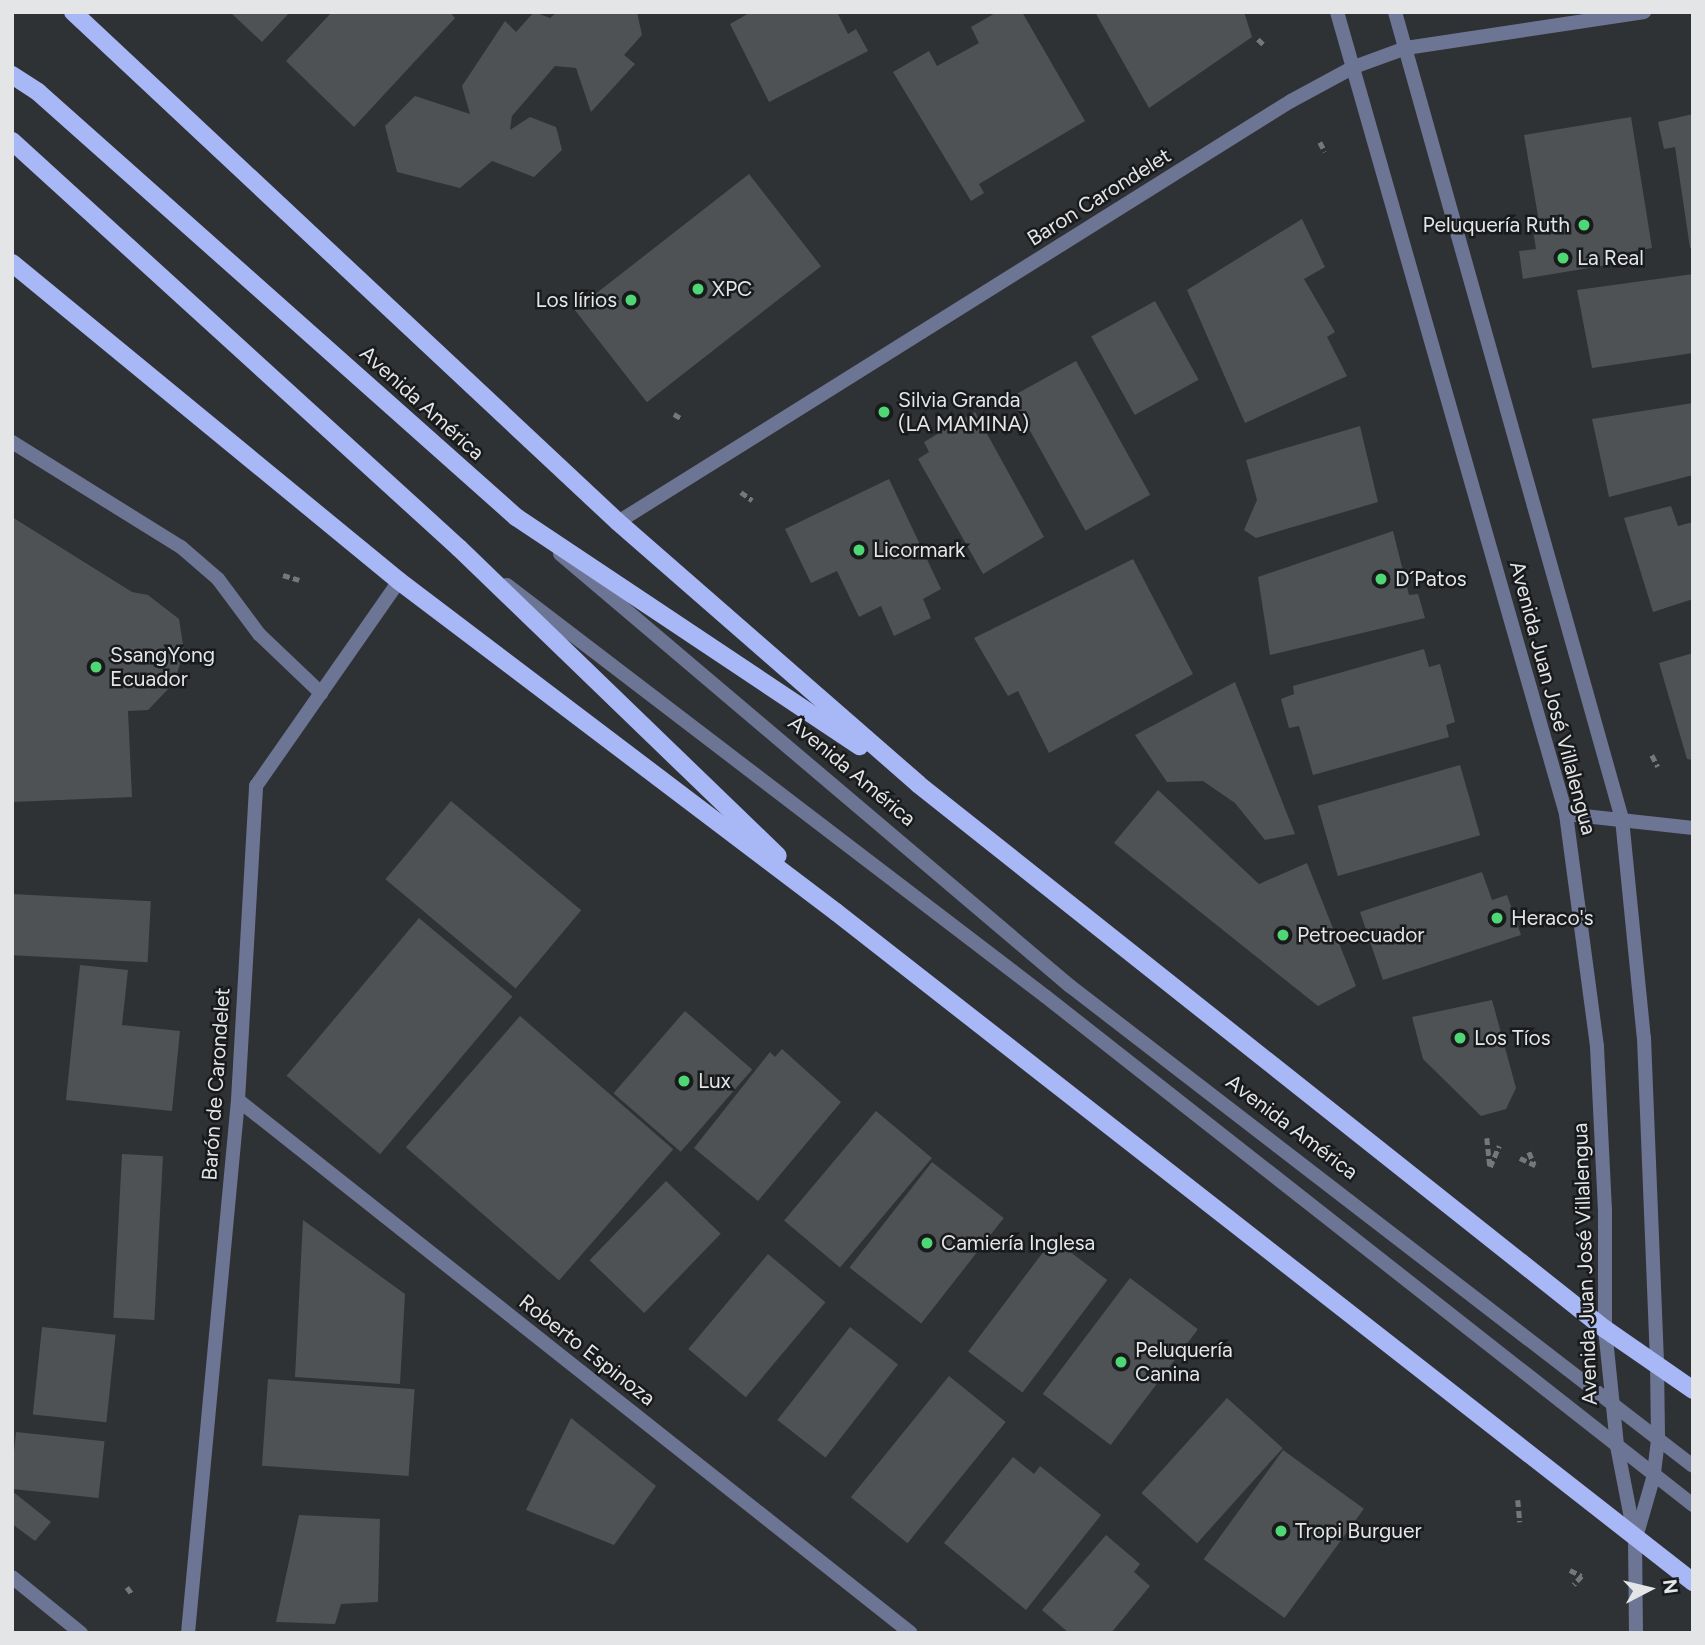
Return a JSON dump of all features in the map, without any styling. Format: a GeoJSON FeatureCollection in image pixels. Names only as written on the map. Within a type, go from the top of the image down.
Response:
{"type":"FeatureCollection","features":[{"type":"Feature","properties":{"kind":"main road","name":"Avenida América"},"geometry":{"type":"LineString","coordinates":[[73,12],[618,522],[918,784],[1605,1329],[1693,1390]]}},
{"type":"Feature","properties":{"kind":"main road","name":"Avenida América"},"geometry":{"type":"LineString","coordinates":[[12,75],[38,92],[516,517]]}},
{"type":"Feature","properties":{"kind":"main road"},"geometry":{"type":"LineString","coordinates":[[12,141],[458,548],[836,912]]}},
{"type":"Feature","properties":{"kind":"main road"},"geometry":{"type":"LineString","coordinates":[[12,262],[399,581],[836,912],[1693,1582]]}},
{"type":"Feature","properties":{"kind":"main road"},"geometry":{"type":"LineString","coordinates":[[516,517],[918,784]]}},
{"type":"Feature","properties":{"kind":"street","name":"Avenida Juan José Villalengua"},"geometry":{"type":"LineString","coordinates":[[1337,12],[1566,814],[1597,1047],[1605,1209],[1605,1329],[1617,1446],[1635,1539],[1636,1633]]}},
{"type":"Feature","properties":{"kind":"street","name":"Avenida Juan José Villalengua"},"geometry":{"type":"LineString","coordinates":[[1395,12],[1622,819],[1644,1038],[1657,1364],[1658,1440],[1654,1475],[1635,1539]]}},
{"type":"Feature","properties":{"kind":"street","name":"Baron Carondelet"},"geometry":{"type":"LineString","coordinates":[[618,522],[1291,101],[1353,67],[1406,48],[1644,12]]}},
{"type":"Feature","properties":{"kind":"street"},"geometry":{"type":"LineString","coordinates":[[12,442],[181,547],[218,579],[259,634],[321,693]]}},
{"type":"Feature","properties":{"kind":"street","name":"Avenida América"},"geometry":{"type":"LineString","coordinates":[[516,517],[1070,986],[1693,1466]]}},
{"type":"Feature","properties":{"kind":"street"},"geometry":{"type":"LineString","coordinates":[[458,548],[1045,996],[1693,1505]]}},
{"type":"Feature","properties":{"kind":"street","name":"Barón de Carondelet"},"geometry":{"type":"LineString","coordinates":[[188,1633],[238,1100],[256,786],[399,581]]}},
{"type":"Feature","properties":{"kind":"street"},"geometry":{"type":"LineString","coordinates":[[1566,814],[1693,828]]}},
{"type":"Feature","properties":{"kind":"street","name":"Roberto Espinoza"},"geometry":{"type":"LineString","coordinates":[[238,1100],[911,1633]]}},
{"type":"Feature","properties":{"kind":"street"},"geometry":{"type":"LineString","coordinates":[[12,1577],[81,1633]]}},
{"type":"Feature","properties":{"kind":"path"},"geometry":{"type":"LineString","coordinates":[[1258,38],[1264,45]]}},
{"type":"Feature","properties":{"kind":"path"},"geometry":{"type":"LineString","coordinates":[[1317,151],[1320,142],[1325,152]]}},
{"type":"Feature","properties":{"kind":"path"},"geometry":{"type":"LineString","coordinates":[[674,414],[682,419]]}},
{"type":"Feature","properties":{"kind":"path"},"geometry":{"type":"LineString","coordinates":[[741,492],[752,500]]}},
{"type":"Feature","properties":{"kind":"path"},"geometry":{"type":"LineString","coordinates":[[283,575],[299,580]]}},
{"type":"Feature","properties":{"kind":"path"},"geometry":{"type":"LineString","coordinates":[[1653,755],[1658,767]]}},
{"type":"Feature","properties":{"kind":"path"},"geometry":{"type":"LineString","coordinates":[[1487,1138],[1490,1168],[1499,1146]]}},
{"type":"Feature","properties":{"kind":"path"},"geometry":{"type":"LineString","coordinates":[[1520,1158],[1535,1165],[1528,1152]]}},
{"type":"Feature","properties":{"kind":"path"},"geometry":{"type":"LineString","coordinates":[[1518,1500],[1520,1522]]}},
{"type":"Feature","properties":{"kind":"path"},"geometry":{"type":"LineString","coordinates":[[1570,1570],[1581,1576],[1574,1585]]}},
{"type":"Feature","properties":{"kind":"path"},"geometry":{"type":"LineString","coordinates":[[127,1587],[133,1595]]}},
{"type":"Feature","properties":{"kind":"building"},"geometry":{"type":"Polygon","coordinates":[[[230,12],[290,12],[262,42],[230,12]]]}},
{"type":"Feature","properties":{"kind":"building"},"geometry":{"type":"Polygon","coordinates":[[[332,12],[450,12],[455,18],[354,127],[286,61],[332,12]]]}},
{"type":"Feature","properties":{"kind":"building"},"geometry":{"type":"Polygon","coordinates":[[[534,12],[550,18],[557,12],[637,12],[642,35],[624,55],[635,64],[591,112],[576,68],[555,66],[512,116],[510,130],[530,117],[556,127],[562,150],[534,177],[492,161],[460,188],[397,172],[385,126],[415,96],[470,114],[462,86],[505,21],[516,32],[534,12]]]}},
{"type":"Feature","properties":{"kind":"building"},"geometry":{"type":"Polygon","coordinates":[[[751,12],[837,12],[848,34],[856,29],[868,51],[769,102],[730,24],[751,12]]]}},
{"type":"Feature","properties":{"kind":"building"},"geometry":{"type":"Polygon","coordinates":[[[997,12],[1022,12],[1085,121],[979,184],[984,193],[971,201],[893,72],[929,51],[937,66],[979,43],[971,27],[997,12]]]}},
{"type":"Feature","properties":{"kind":"building"},"geometry":{"type":"Polygon","coordinates":[[[1095,12],[1244,12],[1252,37],[1149,108],[1095,12]]]}},
{"type":"Feature","properties":{"kind":"building"},"geometry":{"type":"Polygon","coordinates":[[[1693,114],[1693,248],[1690,248],[1675,147],[1664,149],[1658,122],[1693,114]]]}},
{"type":"Feature","properties":{"kind":"building"},"geometry":{"type":"Polygon","coordinates":[[[1631,117],[1652,248],[1605,256],[1607,265],[1523,279],[1519,251],[1536,249],[1531,217],[1538,216],[1524,135],[1631,117]]]}},
{"type":"Feature","properties":{"kind":"building","name":"XPC"},"geometry":{"type":"Polygon","coordinates":[[[749,174],[821,266],[647,402],[575,310],[749,174]]]}},
{"type":"Feature","properties":{"kind":"building"},"geometry":{"type":"Polygon","coordinates":[[[1302,219],[1325,267],[1304,279],[1335,332],[1327,337],[1347,376],[1245,423],[1187,290],[1302,219]]]}},
{"type":"Feature","properties":{"kind":"building"},"geometry":{"type":"Polygon","coordinates":[[[1693,274],[1693,353],[1592,368],[1577,290],[1693,274]]]}},
{"type":"Feature","properties":{"kind":"building"},"geometry":{"type":"Polygon","coordinates":[[[1155,301],[1199,380],[1135,415],[1091,336],[1155,301]]]}},
{"type":"Feature","properties":{"kind":"building"},"geometry":{"type":"Polygon","coordinates":[[[1076,361],[1150,495],[1085,531],[1011,397],[1076,361]]]}},
{"type":"Feature","properties":{"kind":"building"},"geometry":{"type":"Polygon","coordinates":[[[1693,403],[1693,475],[1609,497],[1592,419],[1693,403]]]}},
{"type":"Feature","properties":{"kind":"building"},"geometry":{"type":"Polygon","coordinates":[[[975,412],[1044,537],[983,574],[918,459],[929,452],[924,442],[975,412]]]}},
{"type":"Feature","properties":{"kind":"building"},"geometry":{"type":"Polygon","coordinates":[[[1360,426],[1378,502],[1256,538],[1244,530],[1257,500],[1246,460],[1360,426]]]}},
{"type":"Feature","properties":{"kind":"building","name":"Licormark"},"geometry":{"type":"Polygon","coordinates":[[[889,479],[941,589],[923,599],[931,618],[894,636],[881,606],[859,617],[837,571],[811,583],[785,529],[889,479]]]}},
{"type":"Feature","properties":{"kind":"building"},"geometry":{"type":"Polygon","coordinates":[[[1671,506],[1678,526],[1693,522],[1693,599],[1653,612],[1624,518],[1671,506]]]}},
{"type":"Feature","properties":{"kind":"building","name":"SsangYong Ecuador"},"geometry":{"type":"Polygon","coordinates":[[[12,517],[132,592],[148,595],[179,619],[184,651],[174,683],[148,710],[128,711],[132,797],[12,802],[12,517]]]}},
{"type":"Feature","properties":{"kind":"building"},"geometry":{"type":"Polygon","coordinates":[[[1393,531],[1409,595],[1418,594],[1425,618],[1270,655],[1258,577],[1393,531]]]}},
{"type":"Feature","properties":{"kind":"building"},"geometry":{"type":"Polygon","coordinates":[[[1133,559],[1193,674],[1049,753],[1018,691],[1008,696],[974,638],[1133,559]]]}},
{"type":"Feature","properties":{"kind":"building"},"geometry":{"type":"Polygon","coordinates":[[[1424,649],[1429,667],[1440,664],[1455,722],[1446,725],[1449,737],[1313,775],[1299,726],[1289,728],[1281,699],[1294,694],[1293,686],[1424,649]]]}},
{"type":"Feature","properties":{"kind":"building"},"geometry":{"type":"Polygon","coordinates":[[[1693,653],[1693,760],[1687,759],[1659,663],[1693,653]]]}},
{"type":"Feature","properties":{"kind":"building"},"geometry":{"type":"Polygon","coordinates":[[[1235,682],[1295,834],[1265,840],[1235,803],[1203,781],[1167,782],[1135,735],[1235,682]]]}},
{"type":"Feature","properties":{"kind":"building"},"geometry":{"type":"Polygon","coordinates":[[[1460,765],[1480,835],[1338,876],[1318,806],[1460,765]]]}},
{"type":"Feature","properties":{"kind":"building","name":"Petroecuador"},"geometry":{"type":"Polygon","coordinates":[[[1158,790],[1259,884],[1307,863],[1356,986],[1318,1006],[1114,843],[1158,790]]]}},
{"type":"Feature","properties":{"kind":"building"},"geometry":{"type":"Polygon","coordinates":[[[451,801],[581,910],[516,988],[385,879],[451,801]]]}},
{"type":"Feature","properties":{"kind":"building"},"geometry":{"type":"Polygon","coordinates":[[[1482,872],[1492,900],[1507,895],[1521,935],[1383,980],[1360,912],[1482,872]]]}},
{"type":"Feature","properties":{"kind":"building"},"geometry":{"type":"Polygon","coordinates":[[[12,894],[151,901],[148,962],[12,955],[12,894]]]}},
{"type":"Feature","properties":{"kind":"building"},"geometry":{"type":"Polygon","coordinates":[[[419,918],[512,996],[380,1154],[287,1076],[419,918]]]}},
{"type":"Feature","properties":{"kind":"building"},"geometry":{"type":"Polygon","coordinates":[[[80,965],[128,970],[122,1025],[180,1031],[172,1111],[66,1100],[80,965]]]}},
{"type":"Feature","properties":{"kind":"building","name":"Los Tíos"},"geometry":{"type":"Polygon","coordinates":[[[1492,1000],[1516,1088],[1506,1109],[1481,1116],[1423,1059],[1412,1017],[1492,1000]]]}},
{"type":"Feature","properties":{"kind":"building","name":"Lux"},"geometry":{"type":"Polygon","coordinates":[[[685,1011],[752,1069],[681,1152],[613,1093],[685,1011]]]}},
{"type":"Feature","properties":{"kind":"building"},"geometry":{"type":"Polygon","coordinates":[[[520,1016],[673,1149],[559,1280],[406,1147],[520,1016]]]}},
{"type":"Feature","properties":{"kind":"building"},"geometry":{"type":"Polygon","coordinates":[[[782,1049],[841,1102],[758,1201],[694,1148],[770,1052],[775,1057],[782,1049]]]}},
{"type":"Feature","properties":{"kind":"building"},"geometry":{"type":"Polygon","coordinates":[[[876,1111],[932,1158],[840,1267],[784,1221],[876,1111]]]}},
{"type":"Feature","properties":{"kind":"building"},"geometry":{"type":"Polygon","coordinates":[[[122,1154],[163,1156],[154,1320],[113,1318],[122,1154]]]}},
{"type":"Feature","properties":{"kind":"building","name":"Camiería Inglesa"},"geometry":{"type":"Polygon","coordinates":[[[932,1162],[1004,1218],[921,1324],[850,1268],[932,1162]]]}},
{"type":"Feature","properties":{"kind":"building"},"geometry":{"type":"Polygon","coordinates":[[[666,1181],[721,1234],[644,1313],[590,1260],[666,1181]]]}},
{"type":"Feature","properties":{"kind":"building"},"geometry":{"type":"Polygon","coordinates":[[[303,1220],[405,1294],[400,1384],[295,1377],[303,1220]]]}},
{"type":"Feature","properties":{"kind":"building"},"geometry":{"type":"Polygon","coordinates":[[[1053,1239],[1107,1280],[1022,1393],[968,1352],[1053,1239]]]}},
{"type":"Feature","properties":{"kind":"building"},"geometry":{"type":"Polygon","coordinates":[[[768,1254],[825,1302],[746,1397],[688,1349],[768,1254]]]}},
{"type":"Feature","properties":{"kind":"building","name":"Peluquería Canina"},"geometry":{"type":"Polygon","coordinates":[[[1130,1278],[1198,1329],[1111,1445],[1043,1394],[1130,1278]]]}},
{"type":"Feature","properties":{"kind":"building"},"geometry":{"type":"Polygon","coordinates":[[[42,1327],[116,1335],[106,1422],[33,1415],[42,1327]]]}},
{"type":"Feature","properties":{"kind":"building"},"geometry":{"type":"Polygon","coordinates":[[[850,1327],[898,1365],[825,1458],[777,1420],[850,1327]]]}},
{"type":"Feature","properties":{"kind":"building"},"geometry":{"type":"Polygon","coordinates":[[[949,1376],[1006,1422],[908,1543],[851,1497],[949,1376]]]}},
{"type":"Feature","properties":{"kind":"building"},"geometry":{"type":"Polygon","coordinates":[[[268,1379],[415,1389],[409,1476],[262,1466],[268,1379]]]}},
{"type":"Feature","properties":{"kind":"building"},"geometry":{"type":"Polygon","coordinates":[[[1227,1398],[1283,1448],[1197,1543],[1141,1493],[1227,1398]]]}},
{"type":"Feature","properties":{"kind":"building"},"geometry":{"type":"Polygon","coordinates":[[[571,1418],[656,1486],[614,1545],[526,1510],[571,1418]]]}},
{"type":"Feature","properties":{"kind":"building"},"geometry":{"type":"Polygon","coordinates":[[[16,1432],[105,1441],[99,1498],[12,1489],[16,1432]]]}},
{"type":"Feature","properties":{"kind":"building","name":"Tropi Burguer"},"geometry":{"type":"Polygon","coordinates":[[[1283,1450],[1364,1509],[1285,1618],[1204,1559],[1283,1450]]]}},
{"type":"Feature","properties":{"kind":"building"},"geometry":{"type":"Polygon","coordinates":[[[1013,1457],[1034,1474],[1040,1466],[1101,1515],[1026,1610],[944,1543],[1013,1457]]]}},
{"type":"Feature","properties":{"kind":"building"},"geometry":{"type":"Polygon","coordinates":[[[12,1491],[51,1522],[35,1541],[12,1524],[12,1491]]]}},
{"type":"Feature","properties":{"kind":"building"},"geometry":{"type":"Polygon","coordinates":[[[299,1515],[380,1519],[378,1602],[341,1604],[335,1624],[276,1622],[299,1515]]]}},
{"type":"Feature","properties":{"kind":"building"},"geometry":{"type":"Polygon","coordinates":[[[1106,1535],[1140,1564],[1134,1572],[1150,1586],[1111,1633],[1069,1633],[1042,1610],[1106,1535]]]}},
{"type":"Feature","properties":{"kind":"place","name":"Peluquería Ruth"},"geometry":{"type":"Point","coordinates":[1584,225]}},
{"type":"Feature","properties":{"kind":"place","name":"La Real"},"geometry":{"type":"Point","coordinates":[1563,258]}},
{"type":"Feature","properties":{"kind":"place","name":"XPC"},"geometry":{"type":"Point","coordinates":[698,289]}},
{"type":"Feature","properties":{"kind":"place","name":"Los lírios"},"geometry":{"type":"Point","coordinates":[631,300]}},
{"type":"Feature","properties":{"kind":"place","name":"Silvia Granda (LA MAMINA)"},"geometry":{"type":"Point","coordinates":[884,412]}},
{"type":"Feature","properties":{"kind":"place","name":"Licormark"},"geometry":{"type":"Point","coordinates":[859,550]}},
{"type":"Feature","properties":{"kind":"place","name":"D´Patos"},"geometry":{"type":"Point","coordinates":[1381,579]}},
{"type":"Feature","properties":{"kind":"place","name":"SsangYong Ecuador"},"geometry":{"type":"Point","coordinates":[96,667]}},
{"type":"Feature","properties":{"kind":"place","name":"Heraco's"},"geometry":{"type":"Point","coordinates":[1497,918]}},
{"type":"Feature","properties":{"kind":"place","name":"Petroecuador"},"geometry":{"type":"Point","coordinates":[1283,935]}},
{"type":"Feature","properties":{"kind":"place","name":"Los Tíos"},"geometry":{"type":"Point","coordinates":[1460,1038]}},
{"type":"Feature","properties":{"kind":"place","name":"Lux"},"geometry":{"type":"Point","coordinates":[684,1081]}},
{"type":"Feature","properties":{"kind":"place","name":"Camiería Inglesa"},"geometry":{"type":"Point","coordinates":[927,1243]}},
{"type":"Feature","properties":{"kind":"place","name":"Peluquería Canina"},"geometry":{"type":"Point","coordinates":[1121,1362]}},
{"type":"Feature","properties":{"kind":"place","name":"Tropi Burguer"},"geometry":{"type":"Point","coordinates":[1281,1531]}}]}
